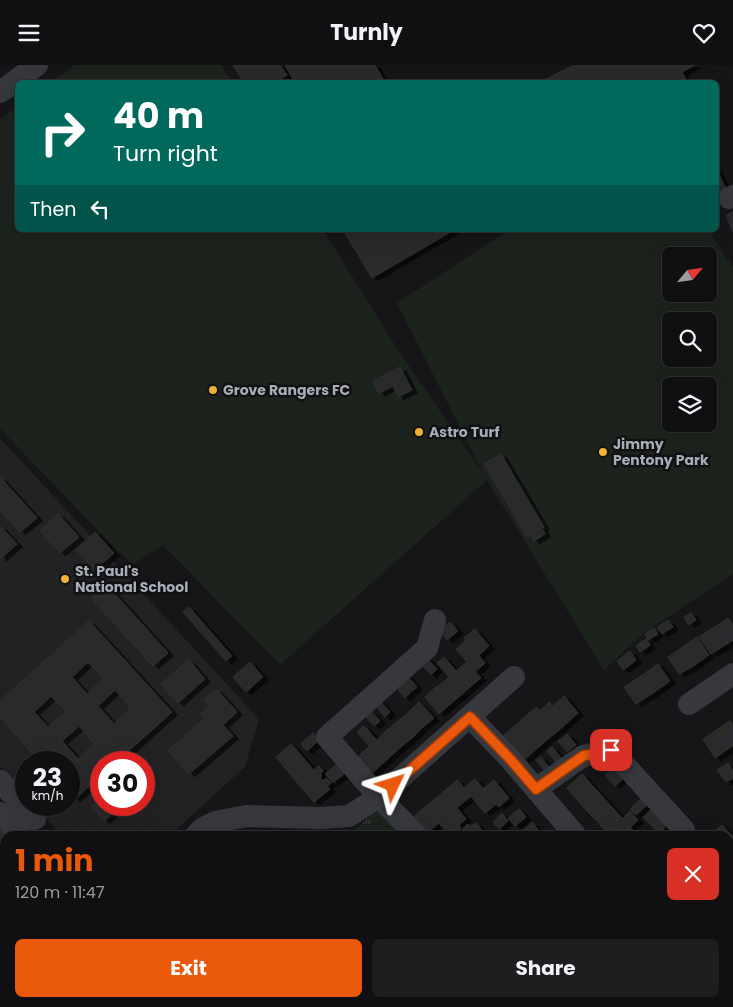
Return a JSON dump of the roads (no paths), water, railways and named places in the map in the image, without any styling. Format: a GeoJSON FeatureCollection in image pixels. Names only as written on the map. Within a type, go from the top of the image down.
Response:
{"type":"FeatureCollection","features":[{"type":"Feature","properties":{"kind":"street"},"geometry":{"type":"LineString","coordinates":[[2,87],[37,65]]}},
{"type":"Feature","properties":{"kind":"street"},"geometry":{"type":"LineString","coordinates":[[412,831],[379,797],[327,737],[428,648],[434,620]]}},
{"type":"Feature","properties":{"kind":"street"},"geometry":{"type":"LineString","coordinates":[[689,704],[733,674]]}},
{"type":"Feature","properties":{"kind":"street"},"geometry":{"type":"LineString","coordinates":[[200,831],[215,822],[238,817],[348,826],[514,677]]}},
{"type":"Feature","properties":{"kind":"street"},"geometry":{"type":"LineString","coordinates":[[470,717],[511,760],[572,831]]}},
{"type":"Feature","properties":{"kind":"street"},"geometry":{"type":"LineString","coordinates":[[536,789],[583,756],[611,750],[684,830]]}},
{"type":"Feature","properties":{"kind":"street"},"geometry":{"type":"LineString","coordinates":[[0,781],[35,819]]}},
{"type":"Feature","properties":{"kind":"street"},"geometry":{"type":"LineString","coordinates":[[0,813],[17,831]]}},
{"type":"Feature","properties":{"kind":"place","name":"Grove Rangers FC"},"geometry":{"type":"Point","coordinates":[213,390]}},
{"type":"Feature","properties":{"kind":"place","name":"Astro Turf"},"geometry":{"type":"Point","coordinates":[419,432]}},
{"type":"Feature","properties":{"kind":"place","name":"Jimmy Pentony Park"},"geometry":{"type":"Point","coordinates":[603,452]}},
{"type":"Feature","properties":{"kind":"place","name":"St. Paul's National School"},"geometry":{"type":"Point","coordinates":[65,579]}}]}
